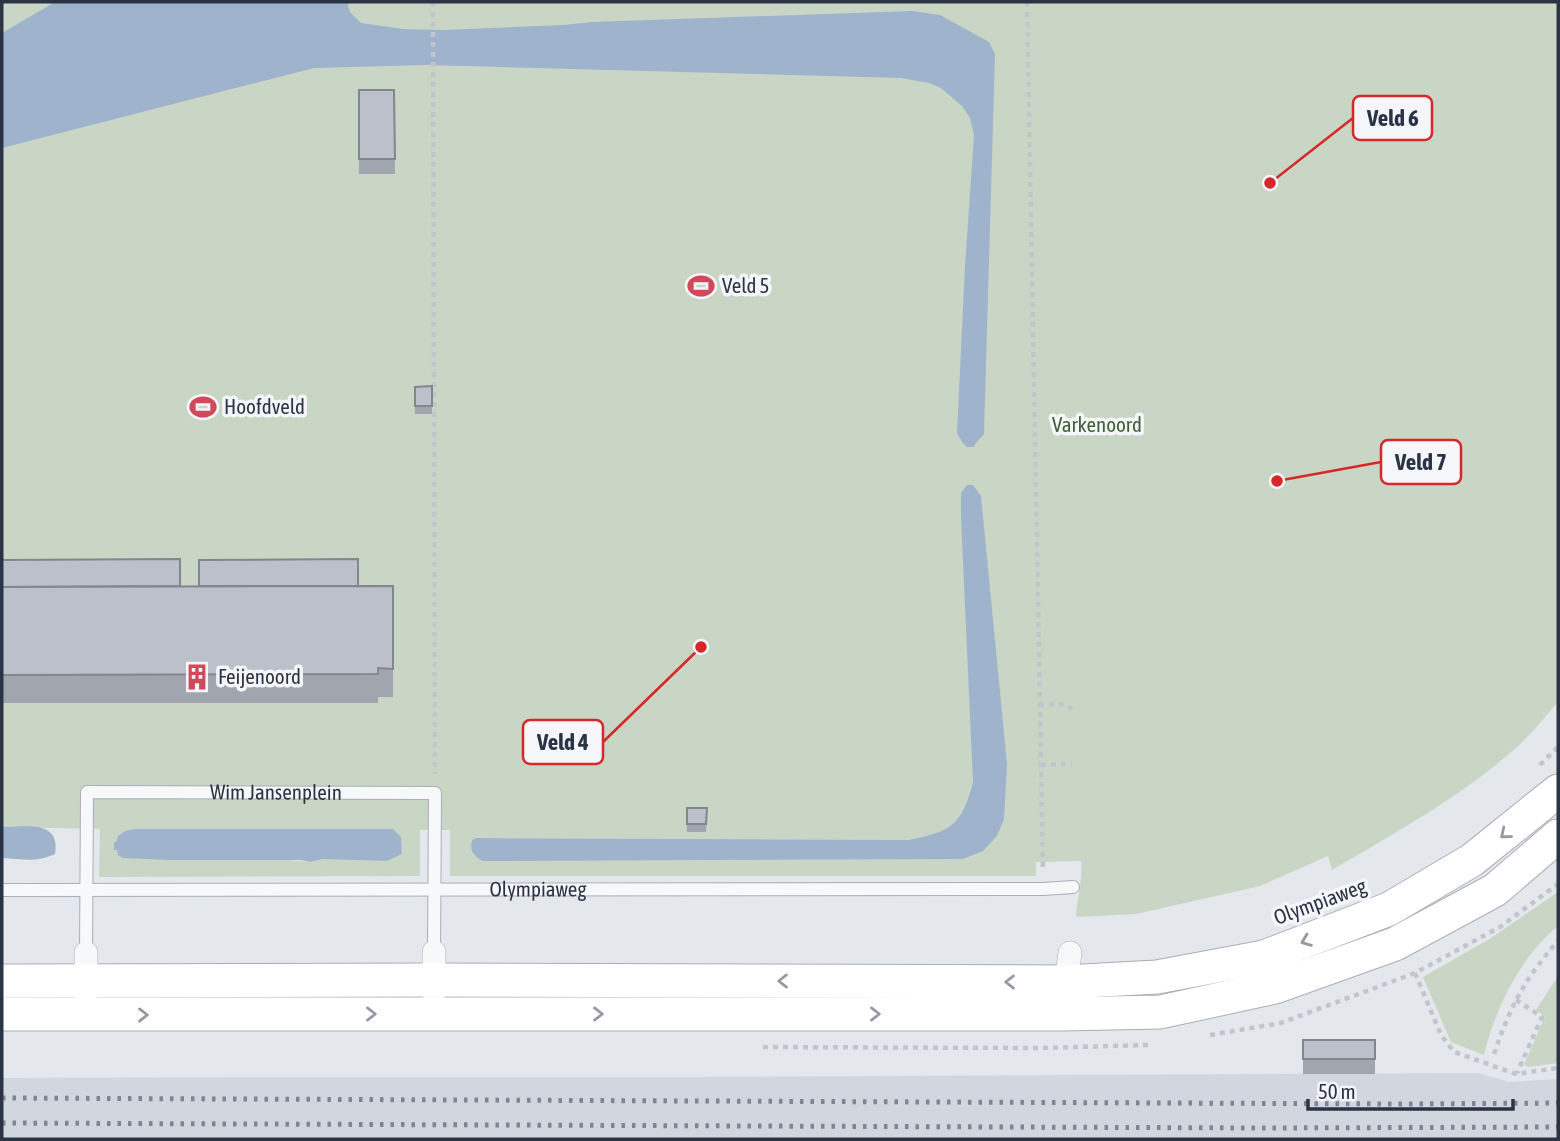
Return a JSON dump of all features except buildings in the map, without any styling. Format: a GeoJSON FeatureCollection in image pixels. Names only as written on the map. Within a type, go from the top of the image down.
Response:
{"type":"FeatureCollection","features":[{"type":"Feature","properties":{"kind":"main road","name":"Olympiaweg"},"geometry":{"type":"LineString","coordinates":[[2,1014],[434,1014],[1157,977],[1264,957],[1389,909],[1472,860],[1545,782]]}},
{"type":"Feature","properties":{"kind":"main road","name":"Olympiaweg"},"geometry":{"type":"LineString","coordinates":[[2,981],[86,967],[434,966],[1066,983],[1160,1012],[1275,987],[1395,944],[1495,890],[1558,836]]}},
{"type":"Feature","properties":{"kind":"street"},"geometry":{"type":"LineString","coordinates":[[434,966],[434,1014]]}},
{"type":"Feature","properties":{"kind":"street"},"geometry":{"type":"LineString","coordinates":[[86,967],[86,1014]]}},
{"type":"Feature","properties":{"kind":"lane","name":"Wim Jansenplein"},"geometry":{"type":"LineString","coordinates":[[86,967],[87,792],[435,793]]}},
{"type":"Feature","properties":{"kind":"lane"},"geometry":{"type":"LineString","coordinates":[[434,966],[435,793]]}},
{"type":"Feature","properties":{"kind":"lane","name":"Olympiaweg"},"geometry":{"type":"LineString","coordinates":[[2,890],[1073,887]]}},
{"type":"Feature","properties":{"kind":"path"},"geometry":{"type":"LineString","coordinates":[[433,2],[435,793]]}},
{"type":"Feature","properties":{"kind":"path"},"geometry":{"type":"LineString","coordinates":[[1027,2],[1043,888]]}},
{"type":"Feature","properties":{"kind":"path"},"geometry":{"type":"LineString","coordinates":[[1040,705],[1066,704],[1072,709]]}},
{"type":"Feature","properties":{"kind":"path"},"geometry":{"type":"LineString","coordinates":[[1545,782],[1558,747]]}},
{"type":"Feature","properties":{"kind":"path"},"geometry":{"type":"LineString","coordinates":[[1041,765],[1072,764]]}},
{"type":"Feature","properties":{"kind":"path"},"geometry":{"type":"LineString","coordinates":[[1494,1054],[1507,1017],[1525,983],[1558,941]]}},
{"type":"Feature","properties":{"kind":"path"},"geometry":{"type":"LineString","coordinates":[[1415,973],[1441,1035],[1454,1052],[1516,1074],[1558,1068]]}},
{"type":"Feature","properties":{"kind":"path"},"geometry":{"type":"LineString","coordinates":[[1516,1000],[1542,1017],[1516,1074]]}},
{"type":"Feature","properties":{"kind":"shaded area"},"geometry":{"type":"Polygon","coordinates":[[[1478,1073],[1509,1082],[1558,1079],[1558,1139],[2,1139],[2,1078],[1478,1073]]]}},
{"type":"Feature","properties":{"kind":"green space","name":"Varkenoord"},"geometry":{"type":"Polygon","coordinates":[[[2,2],[1558,2],[1558,702],[1518,746],[1475,781],[1332,870],[1328,856],[1260,886],[1136,914],[1076,917],[1081,861],[1036,862],[1036,876],[450,876],[450,830],[420,830],[420,876],[99,877],[100,829],[2,827],[2,2]],[[125,831],[118,836],[116,843],[310,862],[323,859],[394,858],[402,854],[401,837],[125,831]],[[476,838],[471,844],[474,856],[908,840],[476,838]]]}},
{"type":"Feature","properties":{"kind":"green space"},"geometry":{"type":"Polygon","coordinates":[[[1558,892],[1558,926],[1532,953],[1511,985],[1495,1020],[1484,1055],[1451,1042],[1423,977],[1491,938],[1558,892]]]}},
{"type":"Feature","properties":{"kind":"green space"},"geometry":{"type":"Polygon","coordinates":[[[1558,976],[1558,1063],[1529,1067],[1524,1065],[1545,1016],[1536,1010],[1558,976]]]}},
{"type":"Feature","properties":{"kind":"water"},"geometry":{"type":"Polygon","coordinates":[[[55,2],[347,2],[350,12],[361,23],[403,29],[443,30],[912,11],[940,15],[989,42],[995,54],[984,434],[974,447],[967,447],[957,433],[974,135],[970,118],[962,106],[941,88],[901,78],[426,65],[314,68],[2,148],[2,33],[55,2]]]}},
{"type":"Feature","properties":{"kind":"water"},"geometry":{"type":"Polygon","coordinates":[[[967,485],[973,485],[981,496],[1007,764],[1004,819],[997,836],[983,851],[963,859],[483,861],[473,853],[472,840],[476,838],[908,840],[935,834],[952,824],[964,808],[973,782],[961,518],[961,493],[967,485]]]}},
{"type":"Feature","properties":{"kind":"water"},"geometry":{"type":"Polygon","coordinates":[[[30,826],[47,830],[55,843],[55,854],[23,860],[2,858],[2,827],[30,826]]]}},
{"type":"Feature","properties":{"kind":"water"},"geometry":{"type":"Polygon","coordinates":[[[393,829],[401,837],[402,854],[387,861],[123,858],[114,850],[114,842],[125,831],[393,829]]]}},
{"type":"Feature","properties":{"kind":"railway"},"geometry":{"type":"LineString","coordinates":[[2,1098],[1558,1103]]}},
{"type":"Feature","properties":{"kind":"railway"},"geometry":{"type":"LineString","coordinates":[[2,1123],[1558,1127]]}},
{"type":"Feature","properties":{"kind":"place","name":"Veld 6"},"geometry":{"type":"Point","coordinates":[1270,183]}},
{"type":"Feature","properties":{"kind":"place","name":"Veld 5"},"geometry":{"type":"Point","coordinates":[701,286]}},
{"type":"Feature","properties":{"kind":"place","name":"Hoofdveld"},"geometry":{"type":"Point","coordinates":[203,407]}},
{"type":"Feature","properties":{"kind":"place","name":"Veld 7"},"geometry":{"type":"Point","coordinates":[1277,481]}},
{"type":"Feature","properties":{"kind":"place","name":"Veld 4"},"geometry":{"type":"Point","coordinates":[701,647]}},
{"type":"Feature","properties":{"kind":"place","name":"Feijenoord"},"geometry":{"type":"Point","coordinates":[197,677]}}]}
